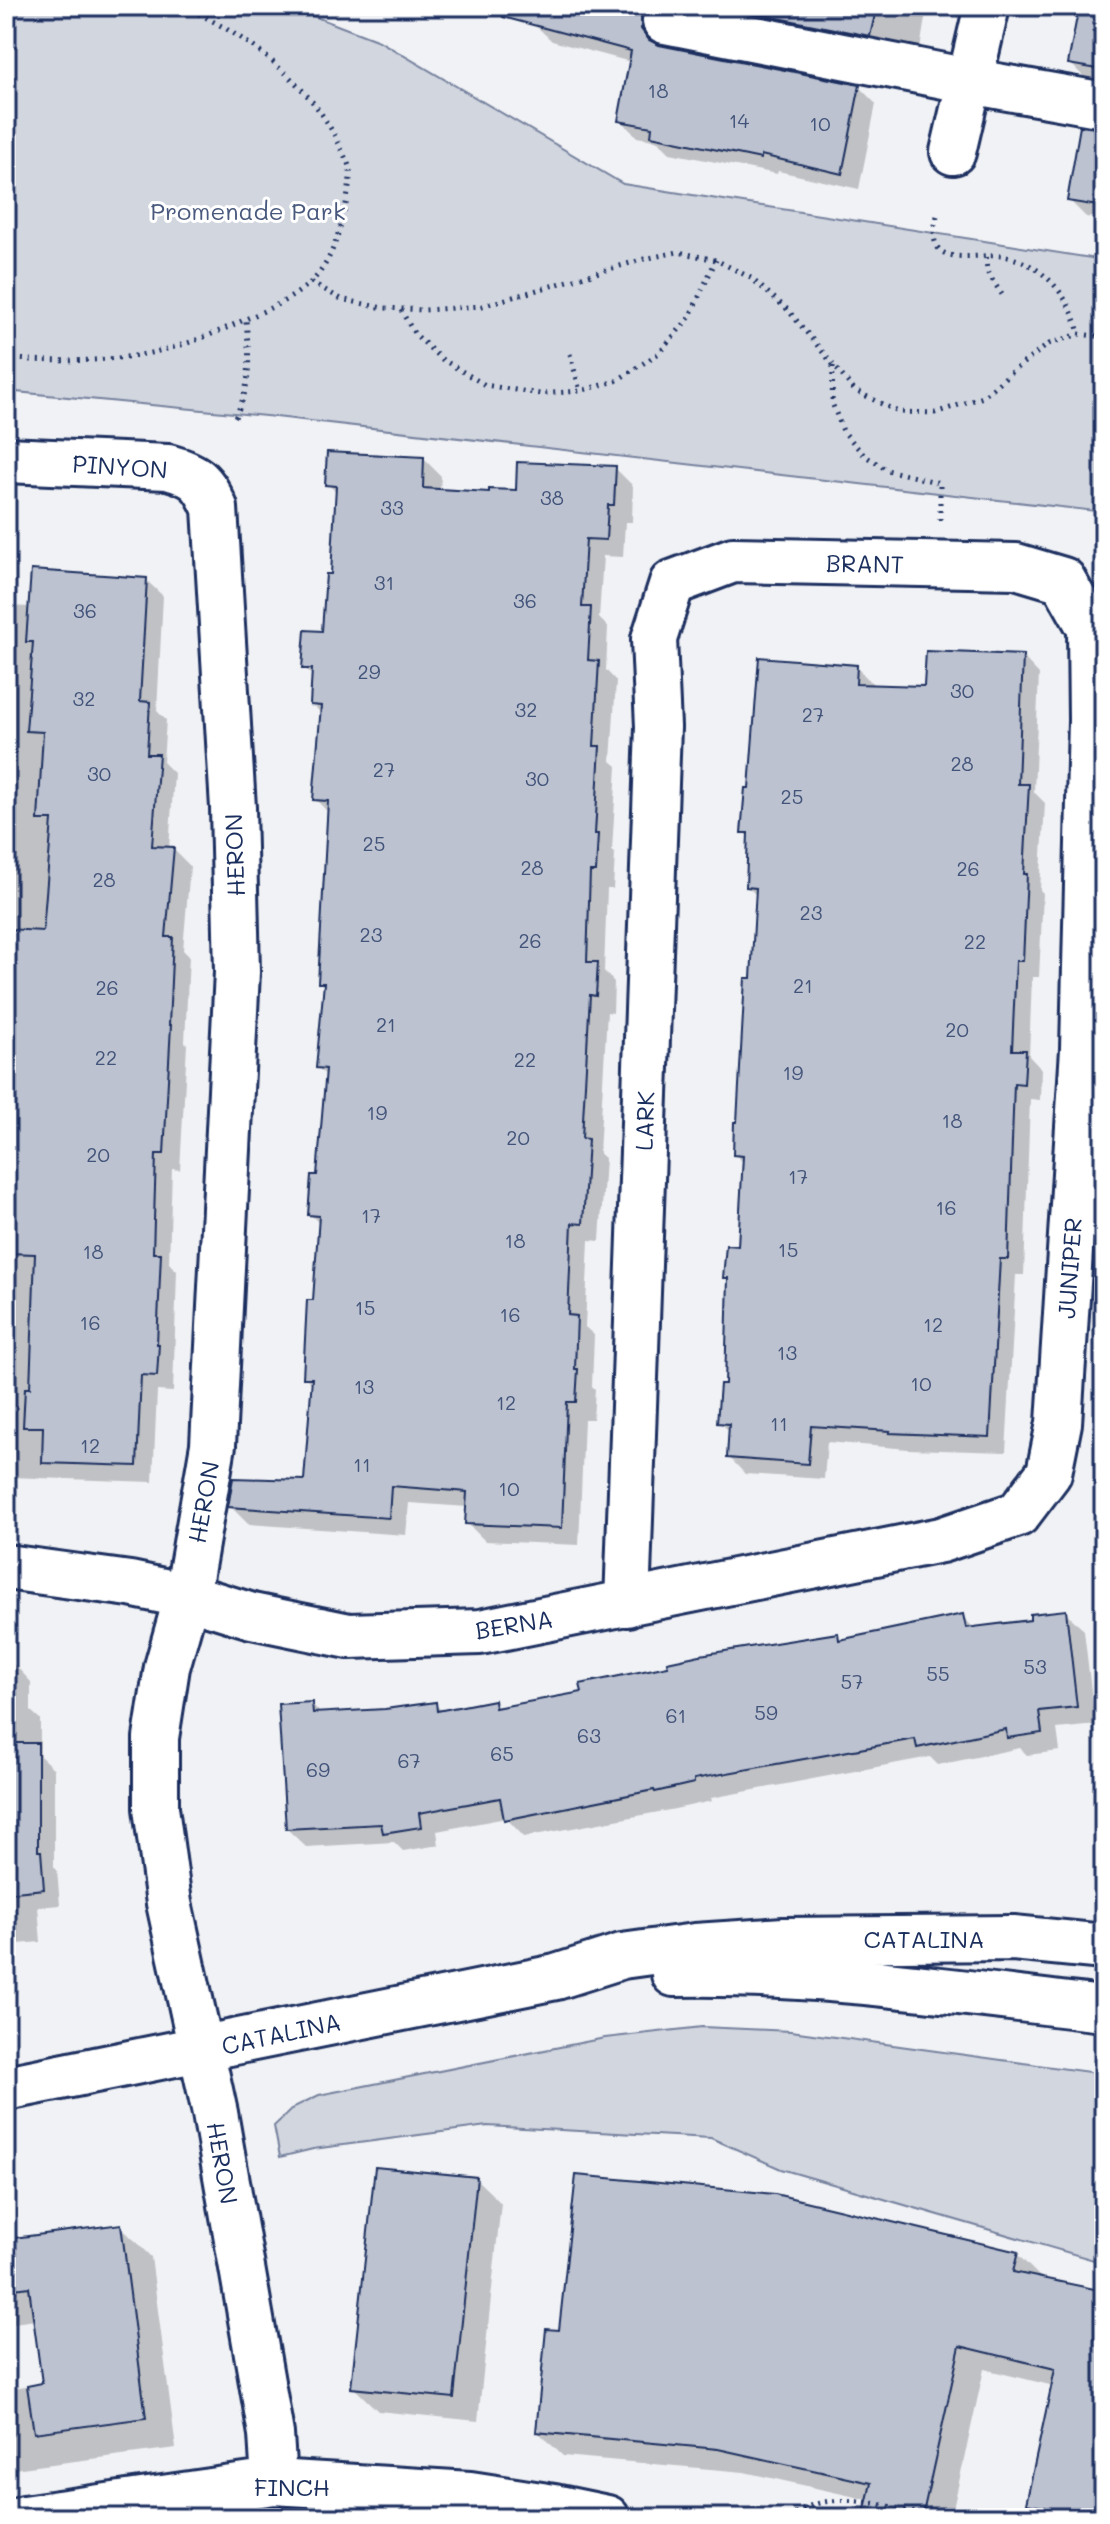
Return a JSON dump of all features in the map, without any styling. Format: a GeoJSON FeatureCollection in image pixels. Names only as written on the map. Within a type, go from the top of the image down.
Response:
{"type":"FeatureCollection","features":[{"type":"Feature","properties":{"kind":"street"},"geometry":{"type":"LineString","coordinates":[[669,6],[665,21],[1104,105]]}},
{"type":"Feature","properties":{"kind":"street"},"geometry":{"type":"LineString","coordinates":[[953,152],[987,6]]}},
{"type":"Feature","properties":{"kind":"street","name":"PINYON"},"geometry":{"type":"LineString","coordinates":[[6,460],[168,467],[189,473],[205,485],[215,508]]}},
{"type":"Feature","properties":{"kind":"street","name":"HERON"},"geometry":{"type":"LineString","coordinates":[[215,508],[233,808],[237,972],[213,1445],[187,1596],[167,1667],[156,1738],[156,1808],[169,1903],[215,2113],[271,2434],[274,2482]]}},
{"type":"Feature","properties":{"kind":"street","name":"BRANT"},"geometry":{"type":"LineString","coordinates":[[654,639],[672,583],[733,560],[1016,566],[1063,580],[1090,628]]}},
{"type":"Feature","properties":{"kind":"street","name":"JUNIPER"},"geometry":{"type":"LineString","coordinates":[[1018,1514],[1049,1473],[1059,1423],[1083,1049],[1091,720],[1090,628]]}},
{"type":"Feature","properties":{"kind":"street","name":"LARK"},"geometry":{"type":"LineString","coordinates":[[627,1604],[658,727],[654,639]]}},
{"type":"Feature","properties":{"kind":"street","name":"BERNA"},"geometry":{"type":"LineString","coordinates":[[6,1567],[130,1584],[187,1596],[252,1616],[349,1636],[480,1632],[941,1540],[1018,1514]]}},
{"type":"Feature","properties":{"kind":"street","name":"CATALINA"},"geometry":{"type":"LineString","coordinates":[[6,2088],[556,1977],[622,1956],[695,1946],[784,1940],[1013,1938],[1104,1947]]}},
{"type":"Feature","properties":{"kind":"street","name":"CATALINA"},"geometry":{"type":"LineString","coordinates":[[556,1977],[717,1973],[825,1978],[1104,2009]]}},
{"type":"Feature","properties":{"kind":"street","name":"FINCH"},"geometry":{"type":"LineString","coordinates":[[24,2518],[274,2482],[470,2494],[607,2518]]}},
{"type":"Feature","properties":{"kind":"path"},"geometry":{"type":"LineString","coordinates":[[6,358],[99,359],[162,350],[271,308],[311,282],[333,252],[350,169],[336,137],[310,98],[265,55],[206,16],[181,6]]}},
{"type":"Feature","properties":{"kind":"path"},"geometry":{"type":"LineString","coordinates":[[937,216],[933,233],[936,246],[960,259],[1002,256],[1041,272],[1067,301],[1079,334]]}},
{"type":"Feature","properties":{"kind":"path"},"geometry":{"type":"LineString","coordinates":[[311,282],[341,299],[383,308],[425,310],[482,306],[678,252],[716,260],[751,278],[788,310],[854,390],[898,412],[935,413],[983,397],[1049,344],[1079,334],[1104,337]]}},
{"type":"Feature","properties":{"kind":"path"},"geometry":{"type":"LineString","coordinates":[[986,257],[987,272],[1003,296]]}},
{"type":"Feature","properties":{"kind":"path"},"geometry":{"type":"LineString","coordinates":[[401,309],[414,333],[440,358],[485,385],[540,394],[580,391],[616,381],[659,353],[689,318],[716,260]]}},
{"type":"Feature","properties":{"kind":"path"},"geometry":{"type":"LineString","coordinates":[[235,417],[245,398],[249,363],[246,320]]}},
{"type":"Feature","properties":{"kind":"path"},"geometry":{"type":"LineString","coordinates":[[570,354],[580,391]]}},
{"type":"Feature","properties":{"kind":"path"},"geometry":{"type":"LineString","coordinates":[[833,366],[832,403],[843,431],[864,455],[887,470],[940,483],[941,565]]}},
{"type":"Feature","properties":{"kind":"path"},"geometry":{"type":"LineString","coordinates":[[789,2518],[800,2509],[827,2501],[852,2501],[938,2518]]}},
{"type":"Feature","properties":{"kind":"green space","name":"Promenade Park"},"geometry":{"type":"Polygon","coordinates":[[[6,6],[287,6],[379,41],[623,184],[1104,260],[1104,512],[276,417],[6,391],[6,6]]]}},
{"type":"Feature","properties":{"kind":"green space"},"geometry":{"type":"Polygon","coordinates":[[[702,2027],[791,2031],[1104,2074],[1104,2263],[781,2169],[711,2138],[487,2126],[313,2149],[280,2157],[274,2126],[294,2107],[319,2095],[605,2038],[702,2027]]]}},
{"type":"Feature","properties":{"kind":"building"},"geometry":{"type":"Polygon","coordinates":[[[505,6],[643,6],[641,29],[649,40],[659,45],[860,85],[842,174],[761,155],[761,159],[651,136],[652,127],[618,121],[631,51],[503,17],[505,6]]]}},
{"type":"Feature","properties":{"kind":"building"},"geometry":{"type":"Polygon","coordinates":[[[718,6],[877,6],[870,36],[718,6]]]}},
{"type":"Feature","properties":{"kind":"building"},"geometry":{"type":"Polygon","coordinates":[[[1079,6],[1104,6],[1104,70],[1068,64],[1079,6]]]}},
{"type":"Feature","properties":{"kind":"building"},"geometry":{"type":"Polygon","coordinates":[[[1080,126],[1104,129],[1104,207],[1067,201],[1080,126]]]}},
{"type":"Feature","properties":{"kind":"building"},"geometry":{"type":"Polygon","coordinates":[[[327,452],[424,457],[423,488],[489,492],[489,489],[516,490],[517,462],[616,466],[614,505],[608,505],[606,540],[586,539],[582,607],[591,607],[588,660],[599,661],[594,746],[600,746],[595,834],[598,834],[596,872],[590,872],[587,962],[598,962],[596,996],[590,995],[582,1138],[588,1139],[583,1224],[572,1223],[568,1315],[577,1316],[575,1369],[578,1369],[576,1402],[567,1402],[562,1528],[465,1524],[467,1492],[391,1486],[389,1518],[228,1507],[233,1478],[304,1480],[312,1378],[303,1378],[307,1300],[313,1300],[319,1216],[308,1215],[311,1175],[317,1175],[326,1069],[316,1068],[324,983],[318,983],[328,801],[313,800],[321,706],[310,705],[312,669],[302,669],[305,630],[322,631],[326,574],[331,574],[336,486],[325,485],[327,452]]]}},
{"type":"Feature","properties":{"kind":"building"},"geometry":{"type":"Polygon","coordinates":[[[31,570],[147,578],[140,701],[150,702],[147,754],[159,754],[152,846],[174,847],[166,937],[173,937],[164,1154],[156,1154],[153,1253],[161,1253],[157,1376],[141,1375],[137,1466],[42,1463],[43,1427],[23,1427],[25,1388],[30,1388],[35,1254],[6,1253],[6,929],[43,931],[52,820],[38,820],[43,732],[26,731],[33,642],[26,642],[31,570]]]}},
{"type":"Feature","properties":{"kind":"building"},"geometry":{"type":"Polygon","coordinates":[[[926,651],[1023,655],[1018,784],[1029,784],[1024,874],[1027,874],[1023,961],[1016,961],[1012,1050],[1026,1050],[1024,1084],[1014,1083],[1008,1259],[1000,1259],[990,1437],[811,1426],[808,1464],[727,1458],[729,1424],[717,1423],[720,1384],[725,1384],[728,1278],[723,1278],[726,1245],[738,1246],[743,1156],[733,1155],[734,1122],[737,1122],[745,978],[751,978],[756,888],[746,887],[748,833],[741,833],[745,788],[749,788],[759,657],[857,665],[856,684],[924,686],[926,651]]]}},
{"type":"Feature","properties":{"kind":"building"},"geometry":{"type":"Polygon","coordinates":[[[1066,1610],[1077,1707],[1039,1711],[1042,1733],[1007,1738],[1006,1729],[917,1748],[915,1739],[694,1779],[694,1783],[655,1792],[504,1820],[500,1798],[419,1813],[421,1827],[383,1833],[381,1824],[286,1829],[278,1704],[312,1702],[313,1713],[385,1709],[436,1702],[437,1711],[494,1700],[495,1708],[582,1692],[580,1684],[668,1666],[667,1662],[700,1655],[838,1633],[839,1640],[963,1614],[966,1628],[1030,1620],[1030,1614],[1066,1610]]]}},
{"type":"Feature","properties":{"kind":"building"},"geometry":{"type":"Polygon","coordinates":[[[6,1743],[38,1743],[38,1851],[41,1851],[44,1889],[6,1893],[6,1743]]]}},
{"type":"Feature","properties":{"kind":"building"},"geometry":{"type":"Polygon","coordinates":[[[375,2167],[477,2177],[454,2398],[351,2388],[375,2167]]]}},
{"type":"Feature","properties":{"kind":"building"},"geometry":{"type":"Polygon","coordinates":[[[576,2175],[775,2194],[1018,2252],[1013,2272],[1104,2291],[1104,2518],[1026,2504],[1055,2369],[960,2346],[922,2518],[863,2518],[871,2483],[718,2449],[536,2432],[546,2329],[559,2330],[576,2175]]]}},
{"type":"Feature","properties":{"kind":"building"},"geometry":{"type":"Polygon","coordinates":[[[121,2224],[146,2418],[34,2433],[27,2386],[42,2383],[29,2287],[6,2290],[6,2239],[121,2224]]]}}]}
